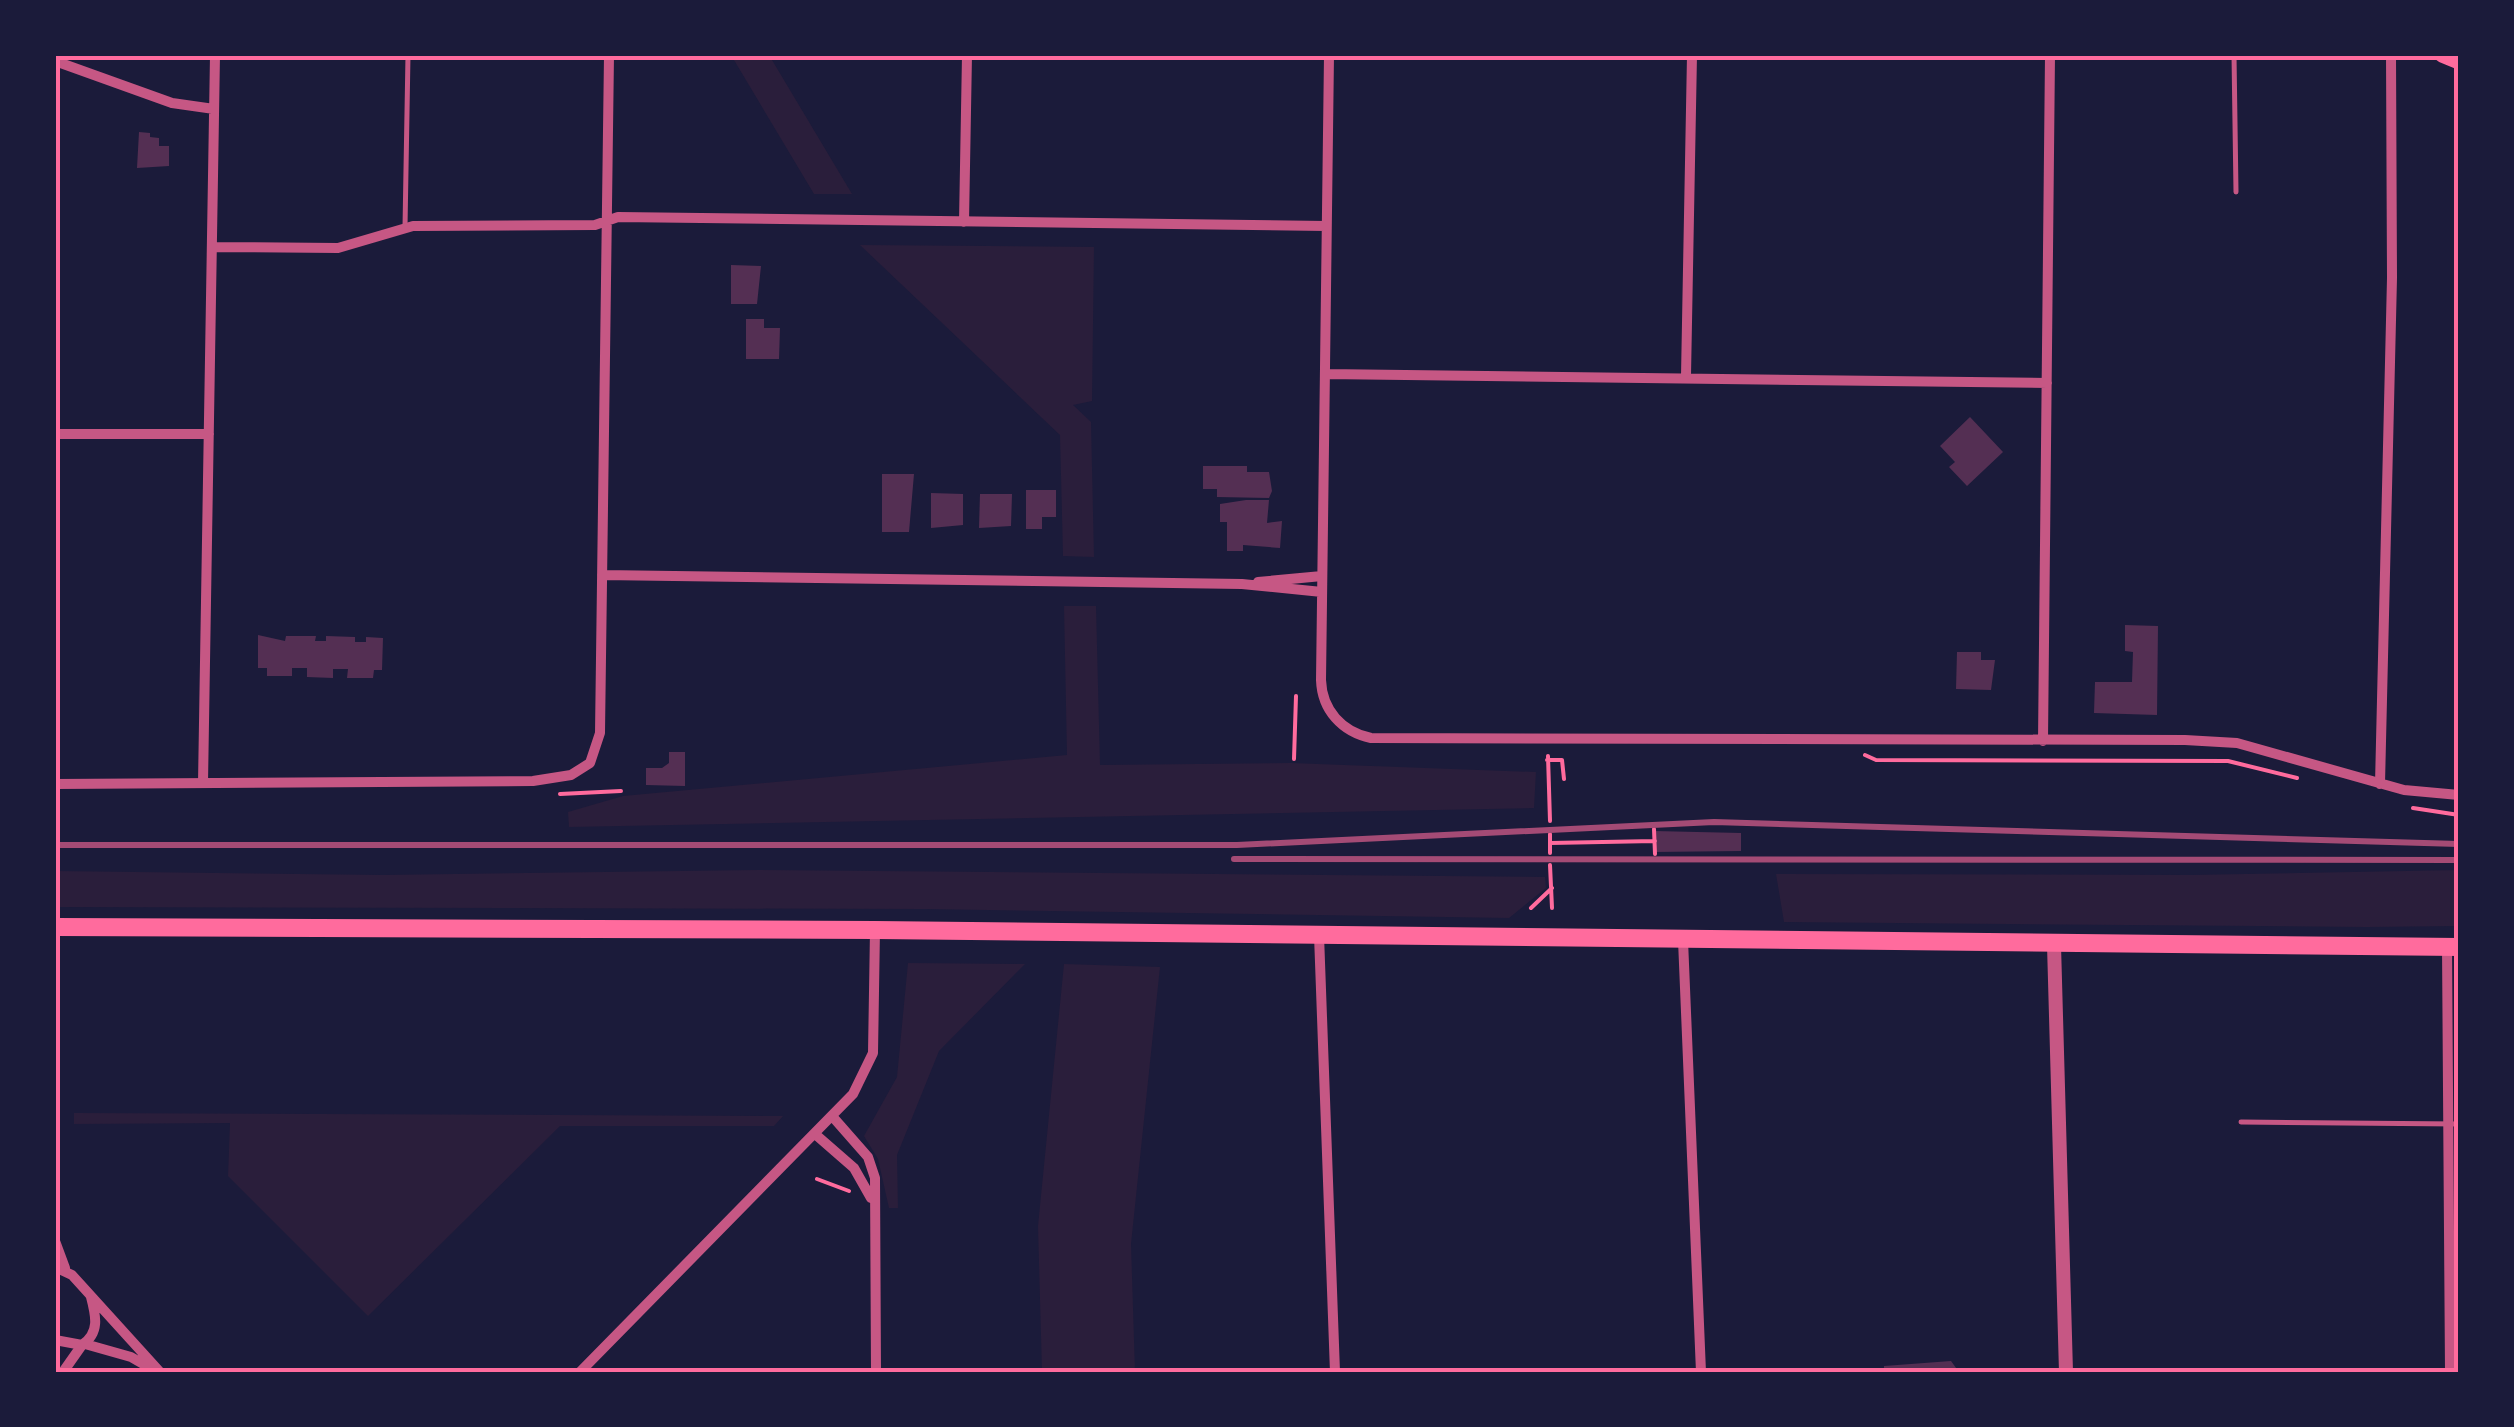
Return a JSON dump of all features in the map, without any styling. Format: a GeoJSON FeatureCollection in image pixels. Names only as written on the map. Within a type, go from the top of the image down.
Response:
{"type":"FeatureCollection","features":[{"type":"Feature","properties":{"kind":"main road"},"geometry":{"type":"LineString","coordinates":[[2442,55],[2459,62]]}},
{"type":"Feature","properties":{"kind":"main road"},"geometry":{"type":"LineString","coordinates":[[55,926],[874,930],[2453,947]]}},
{"type":"Feature","properties":{"kind":"street"},"geometry":{"type":"LineString","coordinates":[[204,783],[215,55]]}},
{"type":"Feature","properties":{"kind":"street"},"geometry":{"type":"LineString","coordinates":[[55,784],[533,781],[571,775],[590,764],[600,733],[608,55]]}},
{"type":"Feature","properties":{"kind":"street"},"geometry":{"type":"LineString","coordinates":[[964,222],[966,55]]}},
{"type":"Feature","properties":{"kind":"street"},"geometry":{"type":"LineString","coordinates":[[1328,55],[1321,689],[1340,723],[1372,738],[2237,743],[2380,784],[2459,795]]}},
{"type":"Feature","properties":{"kind":"street"},"geometry":{"type":"LineString","coordinates":[[1686,376],[1692,55]]}},
{"type":"Feature","properties":{"kind":"street"},"geometry":{"type":"LineString","coordinates":[[2043,741],[2050,55]]}},
{"type":"Feature","properties":{"kind":"street"},"geometry":{"type":"LineString","coordinates":[[2380,784],[2392,278],[2391,55]]}},
{"type":"Feature","properties":{"kind":"street"},"geometry":{"type":"LineString","coordinates":[[55,61],[172,103],[214,109]]}},
{"type":"Feature","properties":{"kind":"street"},"geometry":{"type":"LineString","coordinates":[[212,247],[338,248],[405,227],[606,221],[618,217],[1326,226]]}},
{"type":"Feature","properties":{"kind":"street"},"geometry":{"type":"LineString","coordinates":[[1324,374],[2047,383]]}},
{"type":"Feature","properties":{"kind":"street"},"geometry":{"type":"LineString","coordinates":[[55,434],[209,434]]}},
{"type":"Feature","properties":{"kind":"street"},"geometry":{"type":"LineString","coordinates":[[602,575],[1242,584],[1322,592]]}},
{"type":"Feature","properties":{"kind":"street"},"geometry":{"type":"LineString","coordinates":[[1242,584],[1322,576]]}},
{"type":"Feature","properties":{"kind":"street"},"geometry":{"type":"LineString","coordinates":[[580,1372],[815,1134],[862,1081],[873,1053],[874,930]]}},
{"type":"Feature","properties":{"kind":"street"},"geometry":{"type":"LineString","coordinates":[[1320,935],[1335,1372]]}},
{"type":"Feature","properties":{"kind":"street"},"geometry":{"type":"LineString","coordinates":[[1684,940],[1701,1372]]}},
{"type":"Feature","properties":{"kind":"street"},"geometry":{"type":"LineString","coordinates":[[2054,945],[2066,1372]]}},
{"type":"Feature","properties":{"kind":"street"},"geometry":{"type":"LineString","coordinates":[[2450,1372],[2454,1302],[2453,947]]}},
{"type":"Feature","properties":{"kind":"street"},"geometry":{"type":"LineString","coordinates":[[832,1116],[868,1157],[875,1178],[876,1372]]}},
{"type":"Feature","properties":{"kind":"street"},"geometry":{"type":"LineString","coordinates":[[815,1134],[854,1168],[868,1188],[874,1208]]}},
{"type":"Feature","properties":{"kind":"street"},"geometry":{"type":"LineString","coordinates":[[55,1241],[60,1268],[124,1328],[159,1372]]}},
{"type":"Feature","properties":{"kind":"street"},"geometry":{"type":"LineString","coordinates":[[62,1372],[94,1332],[97,1318],[91,1296]]}},
{"type":"Feature","properties":{"kind":"street"},"geometry":{"type":"LineString","coordinates":[[55,1340],[131,1357],[159,1372]]}},
{"type":"Feature","properties":{"kind":"lane"},"geometry":{"type":"LineString","coordinates":[[405,227],[408,55]]}},
{"type":"Feature","properties":{"kind":"lane"},"geometry":{"type":"LineString","coordinates":[[2234,55],[2236,192]]}},
{"type":"Feature","properties":{"kind":"lane"},"geometry":{"type":"LineString","coordinates":[[2242,1122],[2454,1124]]}},
{"type":"Feature","properties":{"kind":"path"},"geometry":{"type":"LineString","coordinates":[[1294,760],[1296,696]]}},
{"type":"Feature","properties":{"kind":"path"},"geometry":{"type":"LineString","coordinates":[[1860,754],[1876,760],[2228,761],[2314,782]]}},
{"type":"Feature","properties":{"kind":"path"},"geometry":{"type":"LineString","coordinates":[[1550,821],[1548,760],[1562,760],[1564,778]]}},
{"type":"Feature","properties":{"kind":"path"},"geometry":{"type":"LineString","coordinates":[[2401,806],[2459,815]]}},
{"type":"Feature","properties":{"kind":"path"},"geometry":{"type":"LineString","coordinates":[[1654,829],[1655,854]]}},
{"type":"Feature","properties":{"kind":"path"},"geometry":{"type":"LineString","coordinates":[[1550,834],[1550,854]]}},
{"type":"Feature","properties":{"kind":"path"},"geometry":{"type":"LineString","coordinates":[[1550,843],[1655,841]]}},
{"type":"Feature","properties":{"kind":"path"},"geometry":{"type":"LineString","coordinates":[[1550,864],[1552,908]]}},
{"type":"Feature","properties":{"kind":"path"},"geometry":{"type":"LineString","coordinates":[[1531,908],[1552,888]]}},
{"type":"Feature","properties":{"kind":"path"},"geometry":{"type":"LineString","coordinates":[[818,1179],[848,1191]]}},
{"type":"Feature","properties":{"kind":"shaded area"},"geometry":{"type":"Polygon","coordinates":[[[731,55],[769,55],[852,194],[814,194],[731,55]]]}},
{"type":"Feature","properties":{"kind":"shaded area"},"geometry":{"type":"Polygon","coordinates":[[[860,245],[1094,247],[1092,401],[1073,405],[1091,422],[1094,557],[1063,556],[1060,435],[860,245]]]}},
{"type":"Feature","properties":{"kind":"shaded area"},"geometry":{"type":"Polygon","coordinates":[[[1064,606],[1096,606],[1100,765],[1291,763],[1536,772],[1534,808],[569,827],[568,812],[623,796],[1067,755],[1064,606]]]}},
{"type":"Feature","properties":{"kind":"shaded area"},"geometry":{"type":"Polygon","coordinates":[[[757,870],[1545,877],[1546,888],[1509,918],[926,909],[55,907],[55,871],[383,875],[757,870]]]}},
{"type":"Feature","properties":{"kind":"shaded area"},"geometry":{"type":"Polygon","coordinates":[[[2459,870],[2459,926],[2367,927],[1784,922],[1776,874],[2191,875],[2459,870]]]}},
{"type":"Feature","properties":{"kind":"shaded area"},"geometry":{"type":"Polygon","coordinates":[[[908,963],[1025,964],[939,1051],[897,1155],[898,1208],[889,1208],[878,1159],[864,1136],[897,1077],[908,963]]]}},
{"type":"Feature","properties":{"kind":"shaded area"},"geometry":{"type":"Polygon","coordinates":[[[1064,964],[1160,967],[1131,1244],[1135,1372],[1042,1372],[1038,1226],[1064,964]]]}},
{"type":"Feature","properties":{"kind":"shaded area"},"geometry":{"type":"Polygon","coordinates":[[[74,1113],[783,1116],[774,1126],[560,1126],[368,1316],[228,1176],[230,1123],[74,1124],[74,1113]]]}},
{"type":"Feature","properties":{"kind":"building"},"geometry":{"type":"Polygon","coordinates":[[[139,132],[159,138],[159,146],[169,146],[169,166],[137,168],[139,132]]]}},
{"type":"Feature","properties":{"kind":"building"},"geometry":{"type":"Polygon","coordinates":[[[731,265],[761,266],[757,304],[731,304],[731,265]]]}},
{"type":"Feature","properties":{"kind":"building"},"geometry":{"type":"Polygon","coordinates":[[[746,319],[764,319],[764,328],[780,328],[779,359],[746,359],[746,319]]]}},
{"type":"Feature","properties":{"kind":"building"},"geometry":{"type":"Polygon","coordinates":[[[1970,417],[2003,452],[1967,486],[1949,467],[1955,462],[1940,446],[1970,417]]]}},
{"type":"Feature","properties":{"kind":"building"},"geometry":{"type":"Polygon","coordinates":[[[1203,466],[1247,466],[1247,472],[1269,472],[1272,491],[1269,498],[1217,497],[1217,489],[1203,489],[1203,466]]]}},
{"type":"Feature","properties":{"kind":"building"},"geometry":{"type":"Polygon","coordinates":[[[882,474],[914,474],[909,532],[882,532],[882,474]]]}},
{"type":"Feature","properties":{"kind":"building"},"geometry":{"type":"Polygon","coordinates":[[[1026,490],[1056,490],[1056,517],[1042,517],[1042,529],[1026,529],[1026,490]]]}},
{"type":"Feature","properties":{"kind":"building"},"geometry":{"type":"Polygon","coordinates":[[[931,493],[963,494],[963,525],[931,528],[931,493]]]}},
{"type":"Feature","properties":{"kind":"building"},"geometry":{"type":"Polygon","coordinates":[[[980,494],[1012,494],[1011,526],[979,528],[980,494]]]}},
{"type":"Feature","properties":{"kind":"building"},"geometry":{"type":"Polygon","coordinates":[[[1269,500],[1267,523],[1282,521],[1280,548],[1243,545],[1243,551],[1227,551],[1227,522],[1220,522],[1220,504],[1269,500]]]}},
{"type":"Feature","properties":{"kind":"building"},"geometry":{"type":"Polygon","coordinates":[[[2125,625],[2158,626],[2157,715],[2094,713],[2095,682],[2132,682],[2133,652],[2125,651],[2125,625]]]}},
{"type":"Feature","properties":{"kind":"building"},"geometry":{"type":"Polygon","coordinates":[[[258,635],[285,641],[286,636],[316,636],[315,641],[326,641],[326,636],[355,637],[355,642],[366,642],[366,637],[383,638],[382,670],[374,670],[373,678],[347,678],[348,669],[333,669],[333,678],[307,677],[307,668],[292,668],[292,676],[267,676],[267,668],[258,668],[258,635]]]}},
{"type":"Feature","properties":{"kind":"building"},"geometry":{"type":"Polygon","coordinates":[[[1957,652],[1981,652],[1981,660],[1995,660],[1991,690],[1956,689],[1957,652]]]}},
{"type":"Feature","properties":{"kind":"building"},"geometry":{"type":"Polygon","coordinates":[[[669,752],[685,752],[685,786],[646,785],[646,768],[662,768],[669,763],[669,752]]]}},
{"type":"Feature","properties":{"kind":"building"},"geometry":{"type":"Polygon","coordinates":[[[1654,831],[1741,833],[1741,851],[1654,852],[1654,831]]]}},
{"type":"Feature","properties":{"kind":"building"},"geometry":{"type":"Polygon","coordinates":[[[1951,1361],[1959,1372],[1884,1372],[1884,1366],[1951,1361]]]}},
{"type":"Feature","properties":{"kind":"railway"},"geometry":{"type":"LineString","coordinates":[[55,845],[1237,845],[1714,822],[2459,844]]}},
{"type":"Feature","properties":{"kind":"railway"},"geometry":{"type":"LineString","coordinates":[[1234,859],[2459,860]]}}]}
